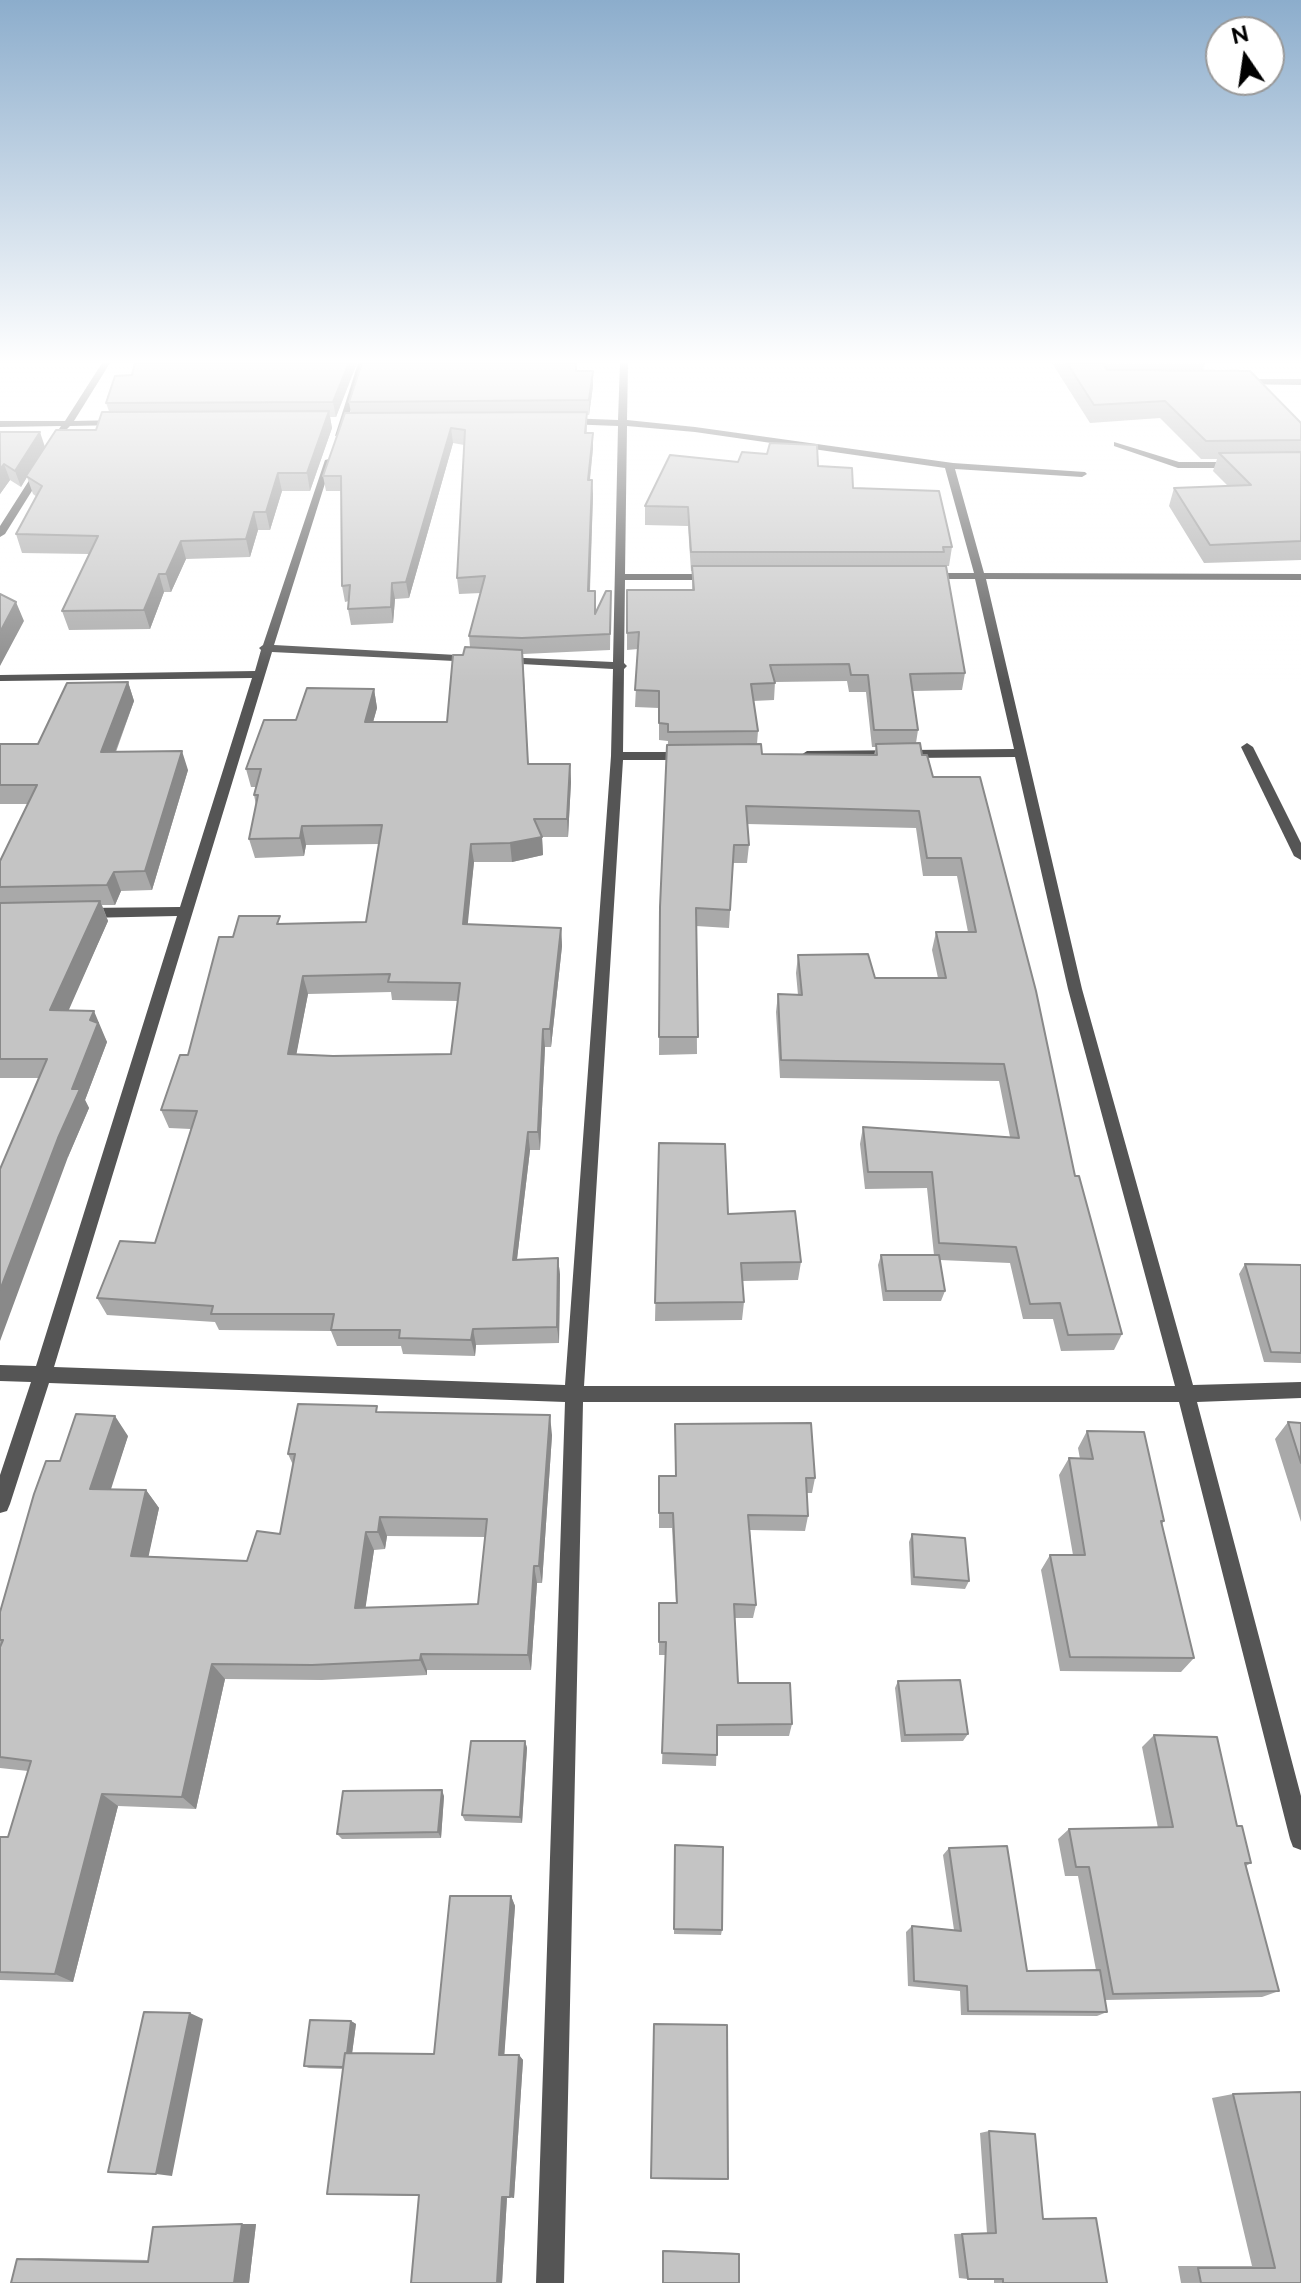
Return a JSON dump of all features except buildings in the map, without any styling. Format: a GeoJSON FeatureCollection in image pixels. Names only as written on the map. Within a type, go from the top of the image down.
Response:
{"type":"FeatureCollection","features":[{"type":"Feature","properties":{"kind":"street"},"geometry":{"type":"LineString","coordinates":[[0,534],[40,470]]}},
{"type":"Feature","properties":{"kind":"street"},"geometry":{"type":"LineString","coordinates":[[0,1504],[44,1373],[265,648],[326,470]]}},
{"type":"Feature","properties":{"kind":"street"},"geometry":{"type":"LineString","coordinates":[[550,2283],[574,1394],[617,756],[623,470]]}},
{"type":"Feature","properties":{"kind":"street"},"geometry":{"type":"LineString","coordinates":[[950,470],[980,576],[1075,989],[1186,1394],[1301,1839]]}},
{"type":"Feature","properties":{"kind":"street"},"geometry":{"type":"LineString","coordinates":[[1008,470],[1082,474]]}},
{"type":"Feature","properties":{"kind":"street"},"geometry":{"type":"LineString","coordinates":[[620,577],[729,577]]}},
{"type":"Feature","properties":{"kind":"street"},"geometry":{"type":"LineString","coordinates":[[917,577],[1301,577]]}},
{"type":"Feature","properties":{"kind":"street"},"geometry":{"type":"LineString","coordinates":[[265,648],[482,659]]}},
{"type":"Feature","properties":{"kind":"street"},"geometry":{"type":"LineString","coordinates":[[497,660],[621,666]]}},
{"type":"Feature","properties":{"kind":"street"},"geometry":{"type":"LineString","coordinates":[[0,678],[257,674]]}},
{"type":"Feature","properties":{"kind":"street"},"geometry":{"type":"LineString","coordinates":[[1247,747],[1301,856]]}},
{"type":"Feature","properties":{"kind":"street"},"geometry":{"type":"LineString","coordinates":[[787,755],[1019,753]]}},
{"type":"Feature","properties":{"kind":"street"},"geometry":{"type":"LineString","coordinates":[[617,756],[695,756]]}},
{"type":"Feature","properties":{"kind":"street"},"geometry":{"type":"LineString","coordinates":[[62,914],[187,911]]}},
{"type":"Feature","properties":{"kind":"street"},"geometry":{"type":"LineString","coordinates":[[0,1373],[574,1394],[1186,1394],[1301,1390]]}}]}
